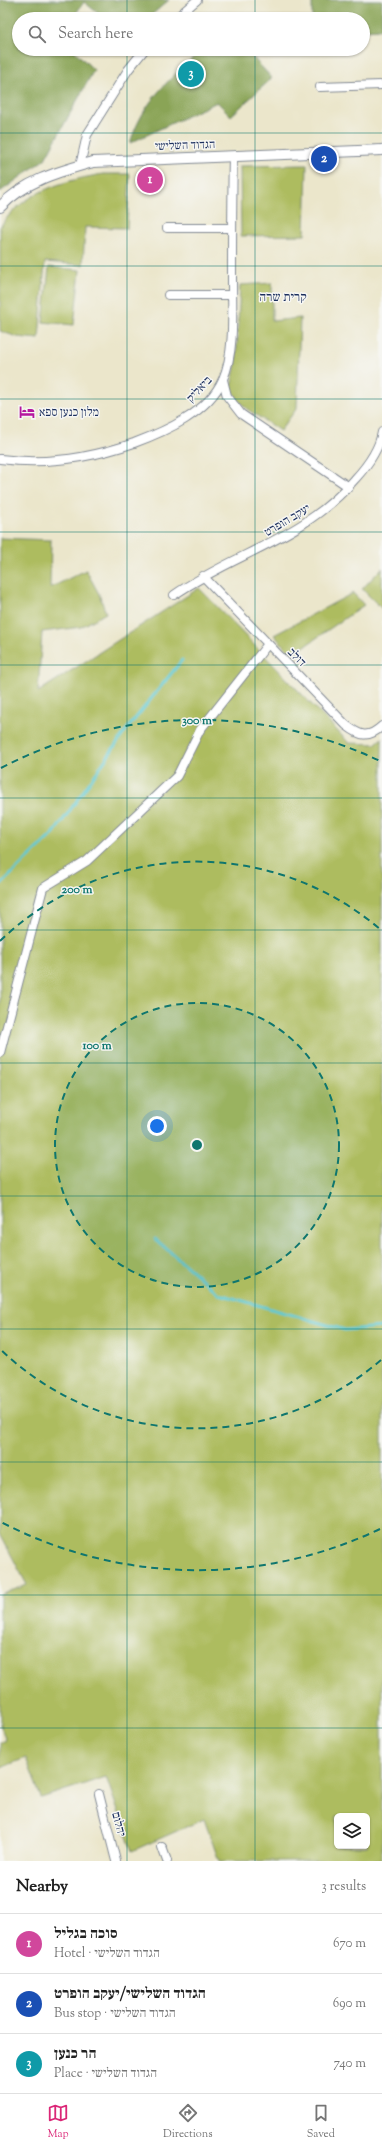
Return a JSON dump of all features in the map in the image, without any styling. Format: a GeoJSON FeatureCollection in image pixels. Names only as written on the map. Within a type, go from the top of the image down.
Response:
{"type":"FeatureCollection","features":[{"type":"Feature","properties":{"kind":"street"},"geometry":{"type":"LineString","coordinates":[[183,12],[197,0]]}},
{"type":"Feature","properties":{"kind":"street"},"geometry":{"type":"LineString","coordinates":[[80,166],[87,135],[128,70],[139,56]]}},
{"type":"Feature","properties":{"kind":"street"},"geometry":{"type":"LineString","coordinates":[[320,87],[382,85]]}},
{"type":"Feature","properties":{"kind":"street","name":"הגדוד השלישי"},"geometry":{"type":"LineString","coordinates":[[0,207],[19,190],[35,180],[80,166],[119,160],[382,150]]}},
{"type":"Feature","properties":{"kind":"street","name":"ביאליק"},"geometry":{"type":"LineString","coordinates":[[0,459],[18,462],[68,459],[96,455],[152,436],[183,420],[202,406],[214,394],[223,380],[228,364],[232,295],[232,156]]}},
{"type":"Feature","properties":{"kind":"street"},"geometry":{"type":"LineString","coordinates":[[167,228],[232,228]]}},
{"type":"Feature","properties":{"kind":"street"},"geometry":{"type":"LineString","coordinates":[[168,295],[232,295]]}},
{"type":"Feature","properties":{"kind":"street"},"geometry":{"type":"LineString","coordinates":[[223,380],[226,396],[241,414],[349,487]]}},
{"type":"Feature","properties":{"kind":"street","name":"יעקב הופרט"},"geometry":{"type":"LineString","coordinates":[[174,595],[203,576],[279,540],[320,514],[349,487],[374,454],[382,432]]}},
{"type":"Feature","properties":{"kind":"street","name":"דולב"},"geometry":{"type":"LineString","coordinates":[[203,576],[346,725],[358,734],[368,735],[382,726]]}},
{"type":"Feature","properties":{"kind":"street"},"geometry":{"type":"LineString","coordinates":[[0,1053],[43,888],[87,861],[177,776],[200,730],[268,644]]}},
{"type":"Feature","properties":{"kind":"street","name":"יהלום"},"geometry":{"type":"LineString","coordinates":[[99,1794],[116,1861]]}},
{"type":"Feature","properties":{"kind":"street"},"geometry":{"type":"LineString","coordinates":[[162,1847],[167,1861]]}},
{"type":"Feature","properties":{"kind":"green space"},"geometry":{"type":"Polygon","coordinates":[[[0,0],[169,0],[155,12],[96,12],[84,2],[77,12],[12,12],[12,56],[80,56],[94,70],[45,159],[0,192],[0,0]]]}},
{"type":"Feature","properties":{"kind":"green space"},"geometry":{"type":"Polygon","coordinates":[[[312,0],[382,0],[382,29],[370,30],[370,12],[312,12],[312,0]]]}},
{"type":"Feature","properties":{"kind":"green space"},"geometry":{"type":"Polygon","coordinates":[[[195,56],[252,56],[272,78],[231,116],[217,102],[130,143],[143,114],[151,102],[159,91],[195,56]]]}},
{"type":"Feature","properties":{"kind":"green space"},"geometry":{"type":"Polygon","coordinates":[[[307,165],[305,235],[241,236],[240,166],[307,165]]]}},
{"type":"Feature","properties":{"kind":"green space"},"geometry":{"type":"Polygon","coordinates":[[[103,174],[130,174],[127,228],[85,227],[83,265],[45,262],[39,339],[17,337],[0,331],[0,227],[10,215],[33,196],[59,184],[103,174]]]}},
{"type":"Feature","properties":{"kind":"green space"},"geometry":{"type":"Polygon","coordinates":[[[49,267],[80,270],[74,325],[43,322],[49,267]]]}},
{"type":"Feature","properties":{"kind":"green space"},"geometry":{"type":"Polygon","coordinates":[[[272,283],[272,321],[300,318],[297,408],[280,431],[247,409],[237,399],[231,387],[236,363],[240,285],[272,283]]]}},
{"type":"Feature","properties":{"kind":"green space"},"geometry":{"type":"Polygon","coordinates":[[[0,538],[51,540],[50,588],[86,570],[99,594],[106,613],[81,627],[42,632],[38,692],[199,588],[349,743],[375,744],[382,738],[382,1861],[219,1861],[204,1819],[132,1851],[106,1777],[41,1798],[26,1758],[0,1768],[0,1743],[6,1740],[0,1725],[0,1595],[27,1585],[0,1534],[0,538]]]}},
{"type":"Feature","properties":{"kind":"green space"},"geometry":{"type":"Polygon","coordinates":[[[382,568],[382,609],[362,589],[382,568]]]}},
{"type":"Feature","properties":{"kind":"green space"},"geometry":{"type":"Polygon","coordinates":[[[353,593],[364,605],[292,655],[274,635],[353,593]]]}},
{"type":"Feature","properties":{"kind":"waterway"},"geometry":{"type":"LineString","coordinates":[[0,885],[54,833],[127,729],[182,660]]}},
{"type":"Feature","properties":{"kind":"waterway"},"geometry":{"type":"LineString","coordinates":[[155,1239],[219,1294],[345,1330],[382,1327]]}},
{"type":"Feature","properties":{"kind":"place","name":"הר כנען"},"geometry":{"type":"Point","coordinates":[191,74]}},
{"type":"Feature","properties":{"kind":"place","name":"הגדוד השלישי/יעקב הופרט"},"geometry":{"type":"Point","coordinates":[324,159]}},
{"type":"Feature","properties":{"kind":"place","name":"סוכה בגליל"},"geometry":{"type":"Point","coordinates":[150,180]}},
{"type":"Feature","properties":{"kind":"place","name":"מלון כנען ספא"},"geometry":{"type":"Point","coordinates":[27,412]}},
{"type":"Feature","properties":{"kind":"district","name":"קרית שרה"},"geometry":{"type":"Point","coordinates":[283,296]}}]}
